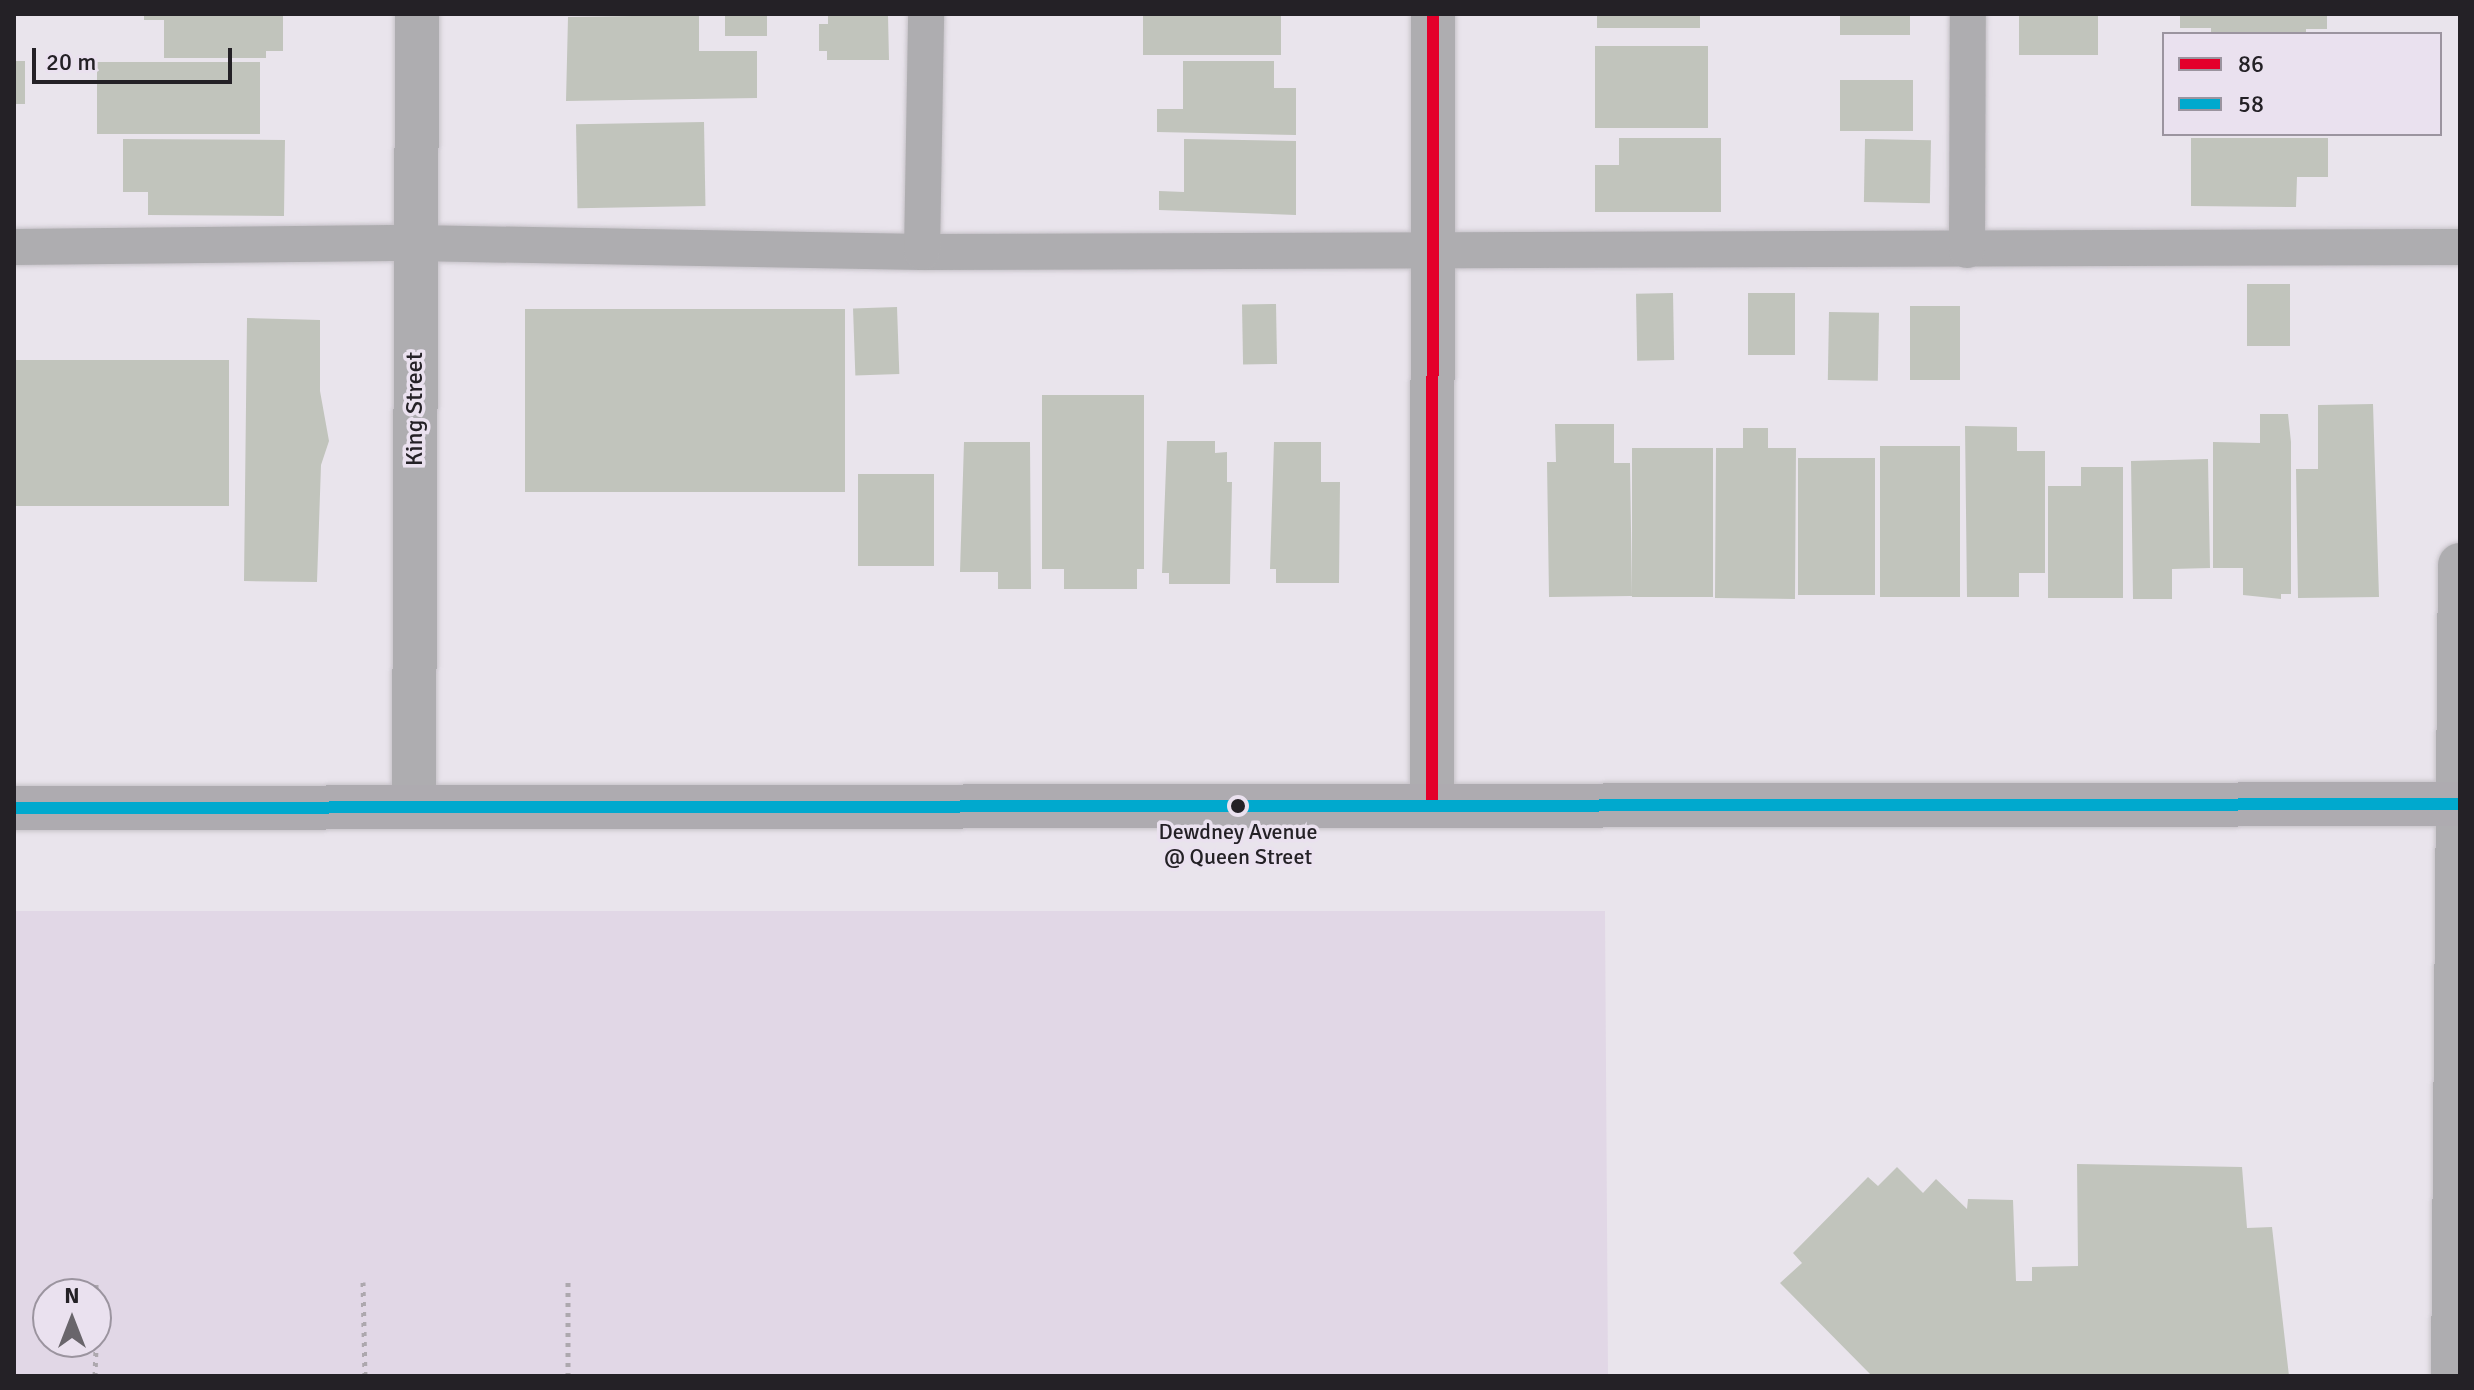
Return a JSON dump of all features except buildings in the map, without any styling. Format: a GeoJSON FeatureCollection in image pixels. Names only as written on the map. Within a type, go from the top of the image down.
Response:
{"type":"FeatureCollection","features":[{"type":"Feature","properties":{"kind":"main road"},"geometry":{"type":"LineString","coordinates":[[14,808],[414,804],[2458,804]]}},
{"type":"Feature","properties":{"kind":"street","name":"King Street"},"geometry":{"type":"LineString","coordinates":[[414,804],[417,14]]}},
{"type":"Feature","properties":{"kind":"street"},"geometry":{"type":"LineString","coordinates":[[1432,804],[1433,14]]}},
{"type":"Feature","properties":{"kind":"street"},"geometry":{"type":"LineString","coordinates":[[2455,1364],[2460,565]]}},
{"type":"Feature","properties":{"kind":"lane"},"geometry":{"type":"LineString","coordinates":[[922,252],[926,14]]}},
{"type":"Feature","properties":{"kind":"lane"},"geometry":{"type":"LineString","coordinates":[[1967,250],[1968,14]]}},
{"type":"Feature","properties":{"kind":"lane"},"geometry":{"type":"LineString","coordinates":[[14,247],[415,243],[922,252],[1434,247],[1967,250],[2460,247]]}},
{"type":"Feature","properties":{"kind":"path"},"geometry":{"type":"LineString","coordinates":[[568,1281],[568,1376]]}},
{"type":"Feature","properties":{"kind":"path"},"geometry":{"type":"LineString","coordinates":[[363,1282],[365,1376]]}},
{"type":"Feature","properties":{"kind":"shaded area"},"geometry":{"type":"Polygon","coordinates":[[[14,911],[1605,911],[1608,1376],[14,1376],[14,911]]]}},
{"type":"Feature","properties":{"kind":"transit line","name":"86"},"geometry":{"type":"LineString","coordinates":[[1432,804],[1433,14]]}},
{"type":"Feature","properties":{"kind":"transit line","name":"58"},"geometry":{"type":"LineString","coordinates":[[14,808],[2460,804]]}},
{"type":"Feature","properties":{"kind":"place","name":"Dewdney Avenue @ Queen Street"},"geometry":{"type":"Point","coordinates":[1238,806]}}]}
